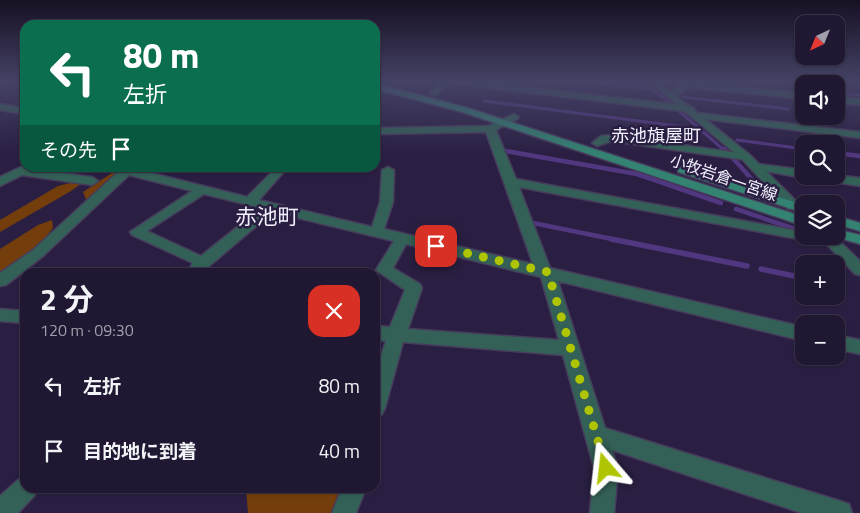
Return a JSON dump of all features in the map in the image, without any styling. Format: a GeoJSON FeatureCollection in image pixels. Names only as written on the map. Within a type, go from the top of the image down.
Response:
{"type":"FeatureCollection","features":[{"type":"Feature","properties":{"kind":"main road","name":"小牧岩倉一宮線"},"geometry":{"type":"LineString","coordinates":[[456,106],[597,143],[795,206]]}},
{"type":"Feature","properties":{"kind":"main road","name":"小牧岩倉一宮線"},"geometry":{"type":"LineString","coordinates":[[470,106],[795,219]]}},
{"type":"Feature","properties":{"kind":"main road"},"geometry":{"type":"LineString","coordinates":[[845,223],[860,227]]}},
{"type":"Feature","properties":{"kind":"main road"},"geometry":{"type":"LineString","coordinates":[[845,238],[860,240]]}},
{"type":"Feature","properties":{"kind":"street"},"geometry":{"type":"LineString","coordinates":[[664,106],[690,109]]}},
{"type":"Feature","properties":{"kind":"street"},"geometry":{"type":"LineString","coordinates":[[686,106],[746,156],[795,204]]}},
{"type":"Feature","properties":{"kind":"street"},"geometry":{"type":"LineString","coordinates":[[0,107],[20,110]]}},
{"type":"Feature","properties":{"kind":"street"},"geometry":{"type":"LineString","coordinates":[[699,116],[860,135]]}},
{"type":"Feature","properties":{"kind":"street"},"geometry":{"type":"LineString","coordinates":[[380,131],[490,129],[509,120]]}},
{"type":"Feature","properties":{"kind":"street"},"geometry":{"type":"LineString","coordinates":[[490,129],[545,272],[606,468],[602,513]]}},
{"type":"Feature","properties":{"kind":"street"},"geometry":{"type":"LineString","coordinates":[[597,143],[605,138],[611,138],[746,156]]}},
{"type":"Feature","properties":{"kind":"street"},"geometry":{"type":"LineString","coordinates":[[758,167],[795,173]]}},
{"type":"Feature","properties":{"kind":"street"},"geometry":{"type":"LineString","coordinates":[[376,232],[384,215],[390,182],[388,170]]}},
{"type":"Feature","properties":{"kind":"street"},"geometry":{"type":"LineString","coordinates":[[0,171],[20,171]]}},
{"type":"Feature","properties":{"kind":"street"},"geometry":{"type":"LineString","coordinates":[[0,182],[20,171]]}},
{"type":"Feature","properties":{"kind":"street"},"geometry":{"type":"LineString","coordinates":[[27,172],[92,181]]}},
{"type":"Feature","properties":{"kind":"street"},"geometry":{"type":"LineString","coordinates":[[0,281],[38,253],[121,172]]}},
{"type":"Feature","properties":{"kind":"street"},"geometry":{"type":"LineString","coordinates":[[135,172],[402,239],[795,332]]}},
{"type":"Feature","properties":{"kind":"street"},"geometry":{"type":"LineString","coordinates":[[251,200],[277,172]]}},
{"type":"Feature","properties":{"kind":"street"},"geometry":{"type":"LineString","coordinates":[[845,180],[860,182]]}},
{"type":"Feature","properties":{"kind":"street"},"geometry":{"type":"LineString","coordinates":[[511,182],[795,234]]}},
{"type":"Feature","properties":{"kind":"street"},"geometry":{"type":"LineString","coordinates":[[202,190],[137,232],[199,267],[272,207]]}},
{"type":"Feature","properties":{"kind":"street"},"geometry":{"type":"LineString","coordinates":[[380,391],[396,336],[414,288],[384,270],[402,239]]}},
{"type":"Feature","properties":{"kind":"street"},"geometry":{"type":"LineString","coordinates":[[838,245],[860,270]]}},
{"type":"Feature","properties":{"kind":"street"},"geometry":{"type":"LineString","coordinates":[[0,315],[20,317]]}},
{"type":"Feature","properties":{"kind":"street"},"geometry":{"type":"LineString","coordinates":[[380,334],[465,338],[570,348]]}},
{"type":"Feature","properties":{"kind":"street"},"geometry":{"type":"LineString","coordinates":[[845,344],[860,347]]}},
{"type":"Feature","properties":{"kind":"street"},"geometry":{"type":"LineString","coordinates":[[596,435],[840,513]]}},
{"type":"Feature","properties":{"kind":"street"},"geometry":{"type":"LineString","coordinates":[[0,513],[21,493]]}},
{"type":"Feature","properties":{"kind":"street"},"geometry":{"type":"LineString","coordinates":[[344,513],[352,493]]}},
{"type":"Feature","properties":{"kind":"shaded area"},"geometry":{"type":"Polygon","coordinates":[[[113,172],[118,172],[87,202],[83,192],[113,172]]]}},
{"type":"Feature","properties":{"kind":"shaded area"},"geometry":{"type":"Polygon","coordinates":[[[78,181],[82,183],[71,191],[0,232],[0,220],[58,186],[78,181]]]}},
{"type":"Feature","properties":{"kind":"shaded area"},"geometry":{"type":"Polygon","coordinates":[[[52,220],[53,228],[33,253],[0,275],[0,249],[38,225],[52,220]]]}},
{"type":"Feature","properties":{"kind":"shaded area"},"geometry":{"type":"Polygon","coordinates":[[[246,493],[344,493],[336,513],[248,513],[246,493]]]}},
{"type":"Feature","properties":{"kind":"waterway"},"geometry":{"type":"LineString","coordinates":[[522,106],[700,129]]}},
{"type":"Feature","properties":{"kind":"waterway"},"geometry":{"type":"LineString","coordinates":[[761,106],[788,109]]}},
{"type":"Feature","properties":{"kind":"waterway"},"geometry":{"type":"LineString","coordinates":[[678,110],[700,129]]}},
{"type":"Feature","properties":{"kind":"waterway"},"geometry":{"type":"LineString","coordinates":[[700,129],[725,151]]}},
{"type":"Feature","properties":{"kind":"waterway"},"geometry":{"type":"LineString","coordinates":[[737,140],[795,148]]}},
{"type":"Feature","properties":{"kind":"waterway"},"geometry":{"type":"LineString","coordinates":[[724,149],[727,152]]}},
{"type":"Feature","properties":{"kind":"waterway"},"geometry":{"type":"LineString","coordinates":[[506,151],[637,174],[721,203]]}},
{"type":"Feature","properties":{"kind":"waterway"},"geometry":{"type":"LineString","coordinates":[[845,154],[860,156]]}},
{"type":"Feature","properties":{"kind":"waterway"},"geometry":{"type":"LineString","coordinates":[[732,157],[756,184]]}},
{"type":"Feature","properties":{"kind":"waterway"},"geometry":{"type":"LineString","coordinates":[[736,209],[795,229]]}},
{"type":"Feature","properties":{"kind":"waterway"},"geometry":{"type":"LineString","coordinates":[[533,223],[617,240]]}},
{"type":"Feature","properties":{"kind":"waterway"},"geometry":{"type":"LineString","coordinates":[[611,239],[747,266]]}},
{"type":"Feature","properties":{"kind":"waterway"},"geometry":{"type":"LineString","coordinates":[[761,269],[795,276]]}},
{"type":"Feature","properties":{"kind":"district","name":"赤池旗屋町"},"geometry":{"type":"Point","coordinates":[656,135]}},
{"type":"Feature","properties":{"kind":"district","name":"赤池町"},"geometry":{"type":"Point","coordinates":[267,216]}},
{"type":"Feature","properties":{"kind":"route"},"geometry":{"type":"LineString","coordinates":[[436,246],[548,272],[606,468]]}}]}
